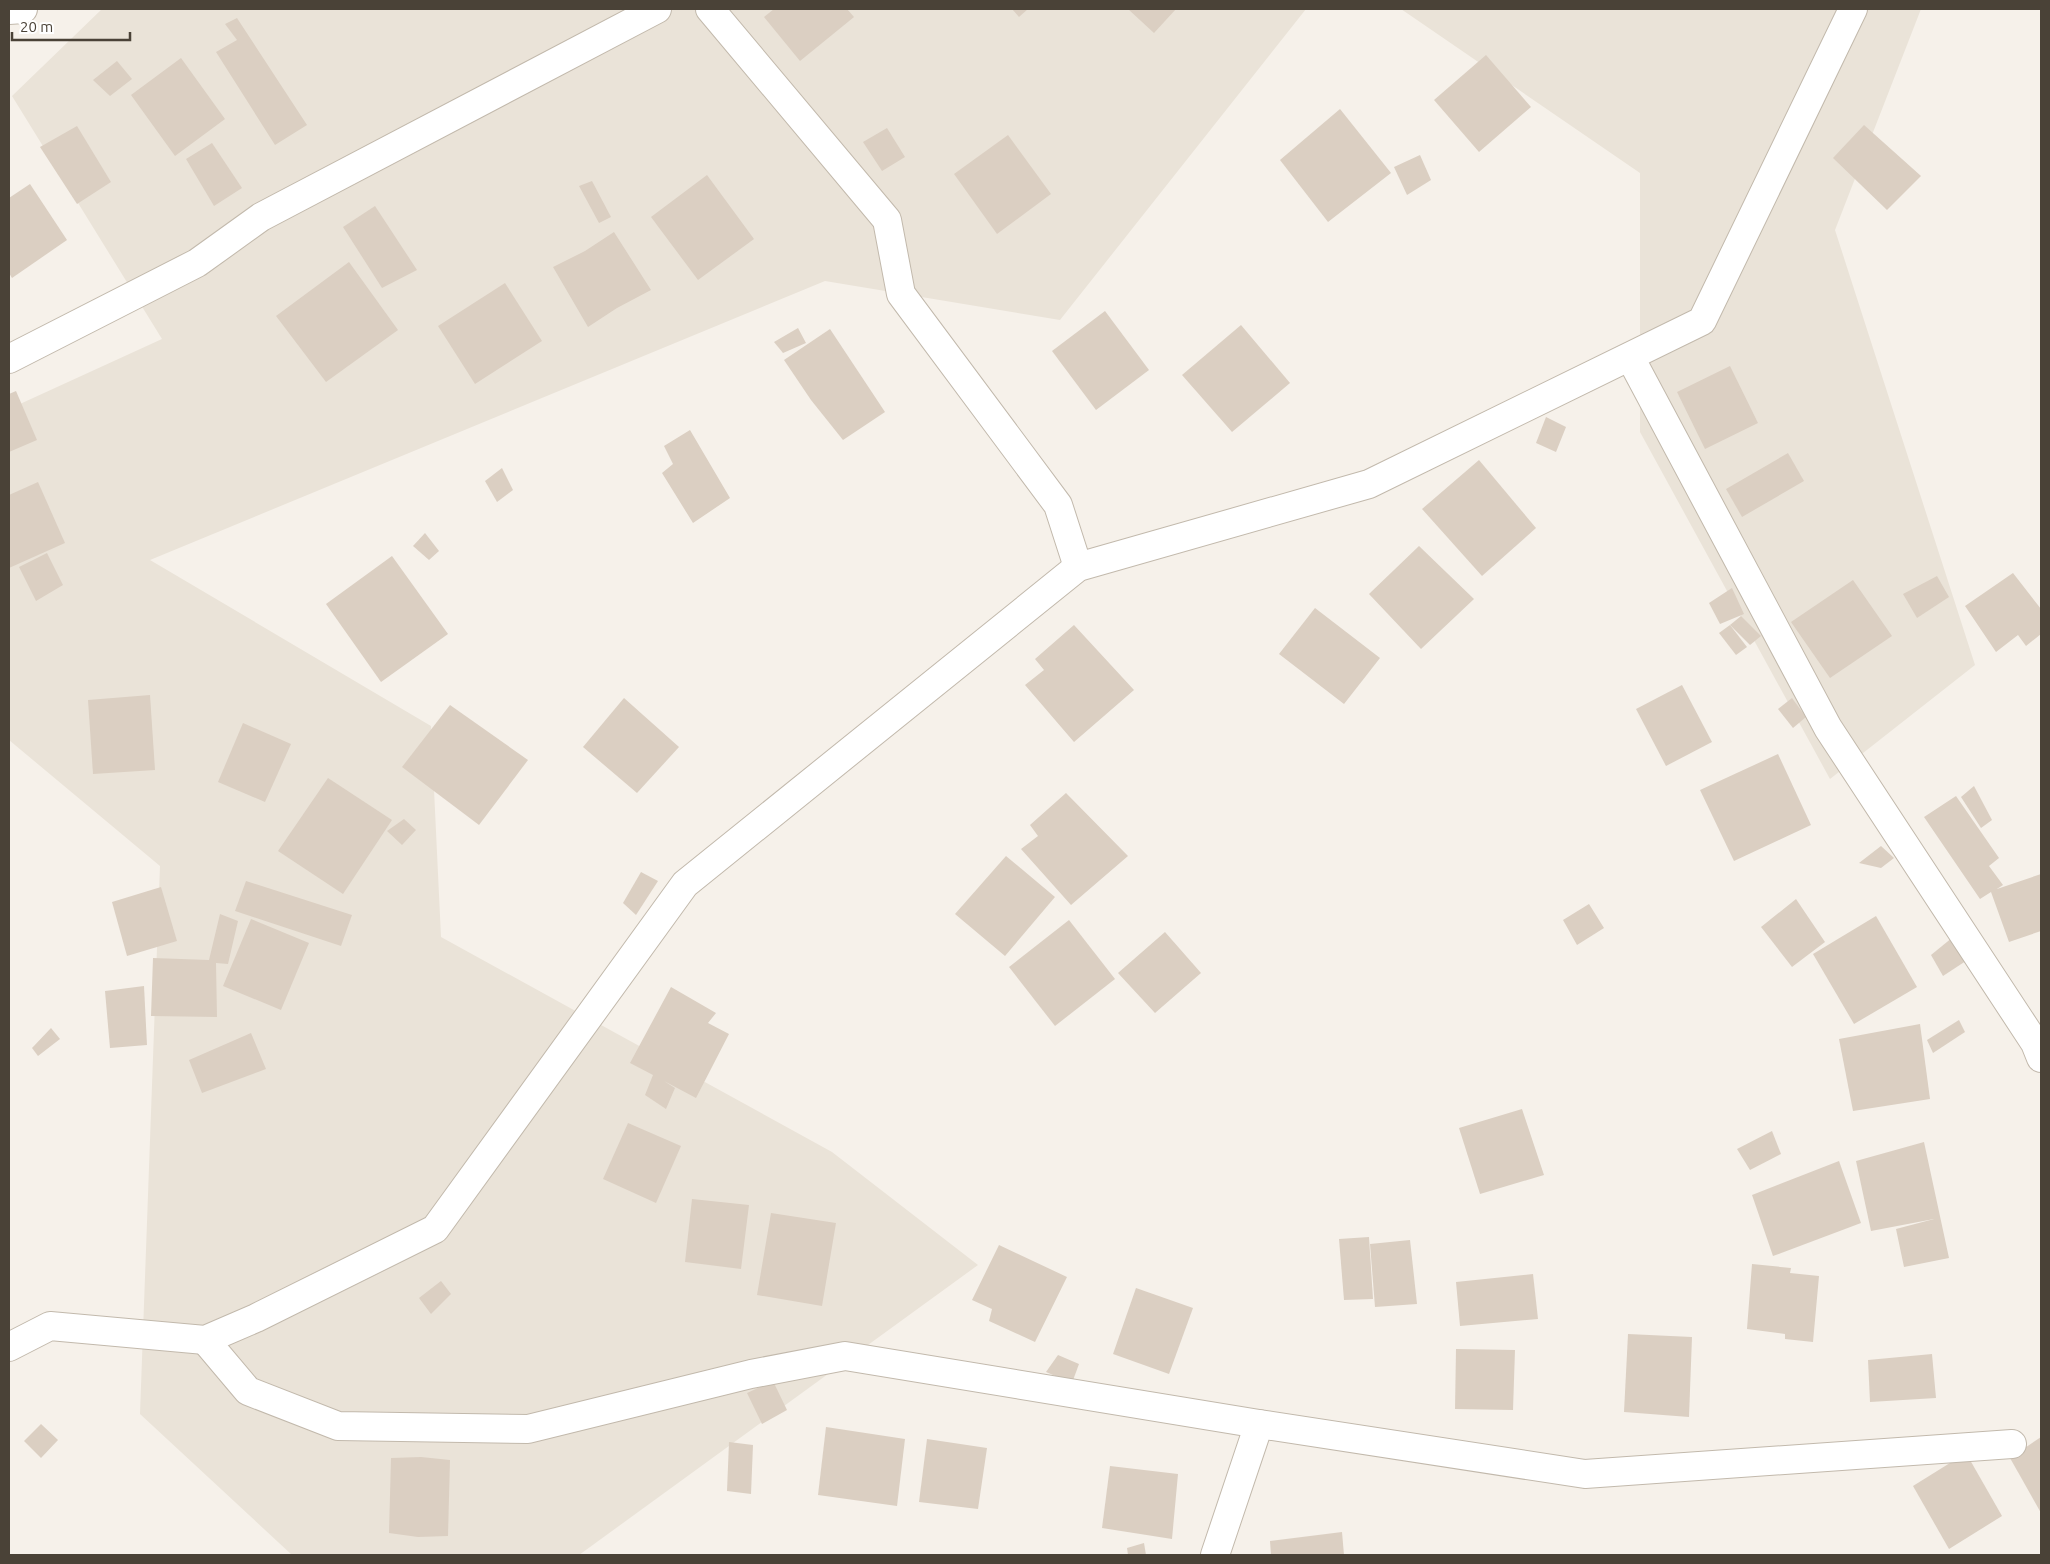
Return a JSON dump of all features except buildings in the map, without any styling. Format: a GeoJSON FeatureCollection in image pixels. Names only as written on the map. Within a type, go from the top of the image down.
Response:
{"type":"FeatureCollection","features":[{"type":"Feature","properties":{"kind":"street"},"geometry":{"type":"LineString","coordinates":[[9,10],[23,9]]}},
{"type":"Feature","properties":{"kind":"street"},"geometry":{"type":"LineString","coordinates":[[9,360],[197,264],[262,217],[657,9]]}},
{"type":"Feature","properties":{"kind":"street"},"geometry":{"type":"LineString","coordinates":[[710,9],[887,220],[901,294],[1058,505],[1078,567]]}},
{"type":"Feature","properties":{"kind":"street"},"geometry":{"type":"LineString","coordinates":[[9,1347],[50,1326],[205,1340],[265,1314],[434,1229],[685,884],[1078,567],[1369,484],[1702,321],[1853,9]]}},
{"type":"Feature","properties":{"kind":"street"},"geometry":{"type":"LineString","coordinates":[[1630,357],[1828,728],[2035,1043],[2041,1058]]}},
{"type":"Feature","properties":{"kind":"street"},"geometry":{"type":"LineString","coordinates":[[205,1340],[248,1391],[338,1426],[528,1429],[751,1374],[845,1356],[1259,1424],[1584,1474],[2012,1444]]}},
{"type":"Feature","properties":{"kind":"street"},"geometry":{"type":"LineString","coordinates":[[1215,1555],[1259,1424]]}},
{"type":"Feature","properties":{"kind":"shaded area"},"geometry":{"type":"Polygon","coordinates":[[[102,9],[1306,9],[1060,320],[825,281],[150,560],[431,726],[441,937],[832,1152],[978,1265],[579,1555],[292,1555],[140,1414],[160,866],[9,740],[9,409],[162,339],[12,96],[102,9]]]}},
{"type":"Feature","properties":{"kind":"shaded area"},"geometry":{"type":"Polygon","coordinates":[[[1401,9],[1921,9],[1835,230],[1975,665],[1830,779],[1640,432],[1640,173],[1401,9]]]}}]}
